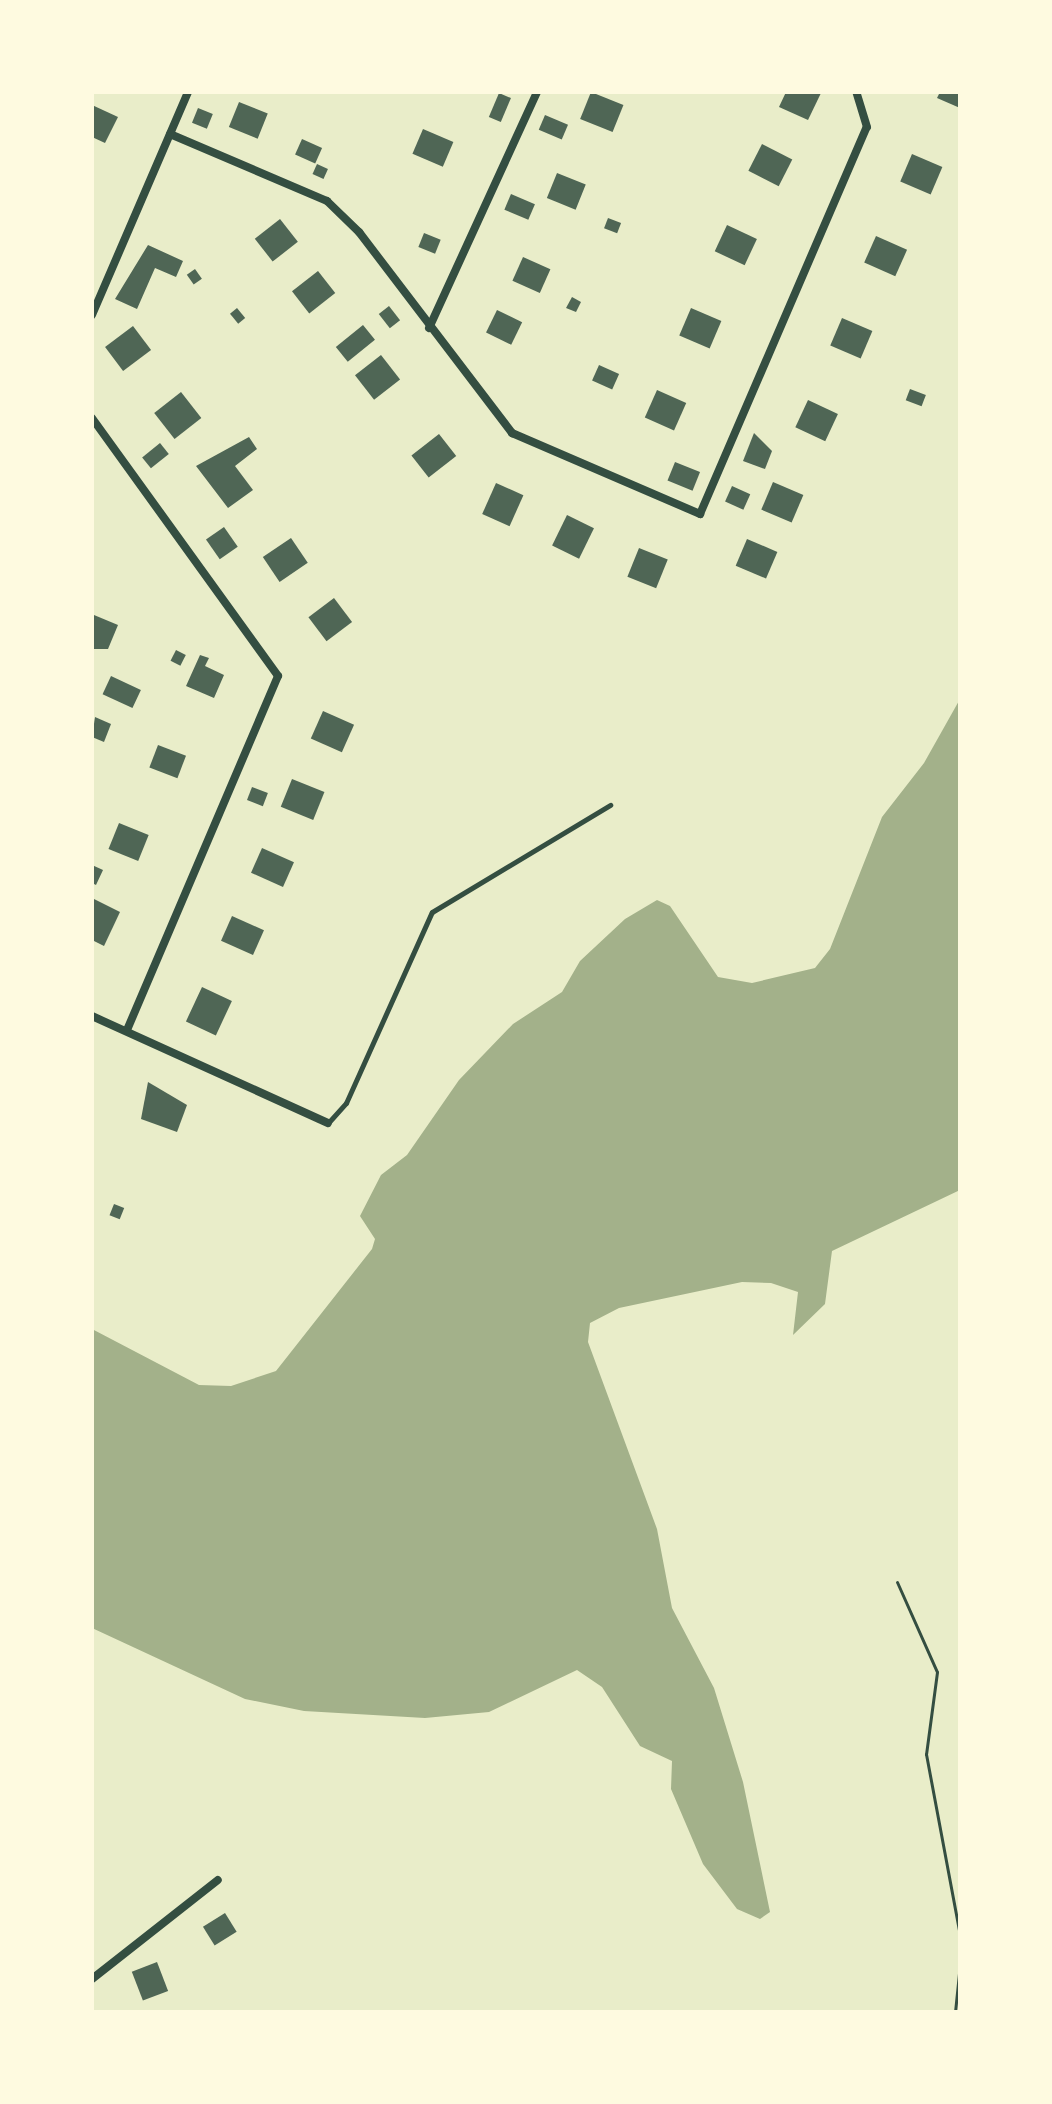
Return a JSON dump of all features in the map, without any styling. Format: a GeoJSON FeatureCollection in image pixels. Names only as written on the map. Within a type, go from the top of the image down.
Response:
{"type":"FeatureCollection","features":[{"type":"Feature","properties":{"kind":"street"},"geometry":{"type":"LineString","coordinates":[[92,315],[188,92]]}},
{"type":"Feature","properties":{"kind":"street"},"geometry":{"type":"LineString","coordinates":[[429,328],[537,92]]}},
{"type":"Feature","properties":{"kind":"street"},"geometry":{"type":"LineString","coordinates":[[170,134],[327,201],[512,433],[700,514],[867,127],[856,92]]}},
{"type":"Feature","properties":{"kind":"street"},"geometry":{"type":"LineString","coordinates":[[92,418],[278,676],[127,1030]]}},
{"type":"Feature","properties":{"kind":"street"},"geometry":{"type":"LineString","coordinates":[[92,1016],[328,1123]]}},
{"type":"Feature","properties":{"kind":"street"},"geometry":{"type":"LineString","coordinates":[[92,1979],[218,1880]]}},
{"type":"Feature","properties":{"kind":"lane"},"geometry":{"type":"LineString","coordinates":[[328,1123],[346,1103],[432,912],[610,805]]}},
{"type":"Feature","properties":{"kind":"path"},"geometry":{"type":"LineString","coordinates":[[897,1582],[937,1672],[926,1754],[960,1936]]}},
{"type":"Feature","properties":{"kind":"path"},"geometry":{"type":"LineString","coordinates":[[955,2012],[960,1964]]}},
{"type":"Feature","properties":{"kind":"shaded area"},"geometry":{"type":"Polygon","coordinates":[[[960,699],[960,1190],[832,1251],[825,1304],[793,1335],[798,1292],[771,1283],[742,1282],[619,1308],[590,1323],[588,1342],[657,1529],[672,1608],[714,1688],[743,1782],[770,1912],[760,1919],[737,1909],[703,1864],[671,1789],[672,1761],[640,1746],[602,1687],[577,1670],[489,1712],[425,1718],[304,1711],[245,1699],[92,1628],[92,1329],[199,1385],[231,1386],[276,1371],[372,1249],[375,1239],[360,1216],[381,1175],[407,1155],[459,1080],[513,1024],[562,992],[580,961],[625,919],[657,900],[670,906],[718,977],[752,983],[815,968],[830,949],[882,817],[924,763],[960,699]]]}},
{"type":"Feature","properties":{"kind":"building"},"geometry":{"type":"Polygon","coordinates":[[[591,92],[623,105],[613,132],[580,119],[591,92]]]}},
{"type":"Feature","properties":{"kind":"building"},"geometry":{"type":"Polygon","coordinates":[[[786,92],[821,93],[808,120],[779,107],[786,92]]]}},
{"type":"Feature","properties":{"kind":"building"},"geometry":{"type":"Polygon","coordinates":[[[940,92],[960,92],[960,108],[937,98],[940,92]]]}},
{"type":"Feature","properties":{"kind":"building"},"geometry":{"type":"Polygon","coordinates":[[[499,93],[511,98],[501,122],[489,117],[499,93]]]}},
{"type":"Feature","properties":{"kind":"building"},"geometry":{"type":"Polygon","coordinates":[[[239,102],[268,114],[258,139],[229,127],[239,102]]]}},
{"type":"Feature","properties":{"kind":"building"},"geometry":{"type":"Polygon","coordinates":[[[92,105],[118,117],[105,143],[92,137],[92,105]]]}},
{"type":"Feature","properties":{"kind":"building"},"geometry":{"type":"Polygon","coordinates":[[[198,108],[213,114],[207,129],[192,123],[198,108]]]}},
{"type":"Feature","properties":{"kind":"building"},"geometry":{"type":"Polygon","coordinates":[[[545,115],[568,125],[562,139],[539,130],[545,115]]]}},
{"type":"Feature","properties":{"kind":"building"},"geometry":{"type":"Polygon","coordinates":[[[423,129],[453,142],[443,167],[412,154],[423,129]]]}},
{"type":"Feature","properties":{"kind":"building"},"geometry":{"type":"Polygon","coordinates":[[[302,139],[322,148],[315,163],[295,155],[302,139]]]}},
{"type":"Feature","properties":{"kind":"building"},"geometry":{"type":"Polygon","coordinates":[[[762,144],[792,159],[779,186],[748,171],[762,144]]]}},
{"type":"Feature","properties":{"kind":"building"},"geometry":{"type":"Polygon","coordinates":[[[912,154],[942,167],[931,195],[900,182],[912,154]]]}},
{"type":"Feature","properties":{"kind":"building"},"geometry":{"type":"Polygon","coordinates":[[[317,164],[328,169],[323,179],[313,174],[317,164]]]}},
{"type":"Feature","properties":{"kind":"building"},"geometry":{"type":"Polygon","coordinates":[[[557,173],[586,185],[576,210],[547,198],[557,173]]]}},
{"type":"Feature","properties":{"kind":"building"},"geometry":{"type":"Polygon","coordinates":[[[511,194],[535,204],[528,220],[504,210],[511,194]]]}},
{"type":"Feature","properties":{"kind":"building"},"geometry":{"type":"Polygon","coordinates":[[[608,218],[621,223],[617,233],[604,228],[608,218]]]}},
{"type":"Feature","properties":{"kind":"building"},"geometry":{"type":"Polygon","coordinates":[[[280,219],[298,242],[273,262],[255,239],[280,219]]]}},
{"type":"Feature","properties":{"kind":"building"},"geometry":{"type":"Polygon","coordinates":[[[727,225],[757,239],[745,265],[715,251],[727,225]]]}},
{"type":"Feature","properties":{"kind":"building"},"geometry":{"type":"Polygon","coordinates":[[[424,233],[441,240],[435,254],[418,247],[424,233]]]}},
{"type":"Feature","properties":{"kind":"building"},"geometry":{"type":"Polygon","coordinates":[[[876,236],[907,250],[895,276],[864,262],[876,236]]]}},
{"type":"Feature","properties":{"kind":"building"},"geometry":{"type":"Polygon","coordinates":[[[148,245],[183,261],[176,277],[155,268],[137,309],[115,299],[148,245]]]}},
{"type":"Feature","properties":{"kind":"building"},"geometry":{"type":"Polygon","coordinates":[[[523,257],[550,269],[540,293],[512,281],[523,257]]]}},
{"type":"Feature","properties":{"kind":"building"},"geometry":{"type":"Polygon","coordinates":[[[195,269],[202,279],[194,285],[187,275],[195,269]]]}},
{"type":"Feature","properties":{"kind":"building"},"geometry":{"type":"Polygon","coordinates":[[[318,271],[335,293],[309,313],[292,291],[318,271]]]}},
{"type":"Feature","properties":{"kind":"building"},"geometry":{"type":"Polygon","coordinates":[[[572,297],[581,302],[576,312],[566,308],[572,297]]]}},
{"type":"Feature","properties":{"kind":"building"},"geometry":{"type":"Polygon","coordinates":[[[389,306],[400,320],[390,328],[379,314],[389,306]]]}},
{"type":"Feature","properties":{"kind":"building"},"geometry":{"type":"Polygon","coordinates":[[[237,308],[245,318],[238,324],[230,314],[237,308]]]}},
{"type":"Feature","properties":{"kind":"building"},"geometry":{"type":"Polygon","coordinates":[[[691,308],[721,321],[710,349],[679,336],[691,308]]]}},
{"type":"Feature","properties":{"kind":"building"},"geometry":{"type":"Polygon","coordinates":[[[497,310],[522,322],[511,345],[486,332],[497,310]]]}},
{"type":"Feature","properties":{"kind":"building"},"geometry":{"type":"Polygon","coordinates":[[[842,318],[872,331],[861,359],[830,346],[842,318]]]}},
{"type":"Feature","properties":{"kind":"building"},"geometry":{"type":"Polygon","coordinates":[[[363,325],[375,340],[348,362],[336,347],[363,325]]]}},
{"type":"Feature","properties":{"kind":"building"},"geometry":{"type":"Polygon","coordinates":[[[133,326],[151,350],[123,371],[105,347],[133,326]]]}},
{"type":"Feature","properties":{"kind":"building"},"geometry":{"type":"Polygon","coordinates":[[[381,355],[400,379],[374,400],[355,375],[381,355]]]}},
{"type":"Feature","properties":{"kind":"building"},"geometry":{"type":"Polygon","coordinates":[[[599,365],[619,374],[612,389],[592,381],[599,365]]]}},
{"type":"Feature","properties":{"kind":"building"},"geometry":{"type":"Polygon","coordinates":[[[910,389],[926,395],[922,406],[906,400],[910,389]]]}},
{"type":"Feature","properties":{"kind":"building"},"geometry":{"type":"Polygon","coordinates":[[[657,390],[686,403],[674,430],[645,417],[657,390]]]}},
{"type":"Feature","properties":{"kind":"building"},"geometry":{"type":"Polygon","coordinates":[[[181,392],[201,418],[175,439],[154,413],[181,392]]]}},
{"type":"Feature","properties":{"kind":"building"},"geometry":{"type":"Polygon","coordinates":[[[808,400],[838,414],[825,441],[795,427],[808,400]]]}},
{"type":"Feature","properties":{"kind":"building"},"geometry":{"type":"Polygon","coordinates":[[[754,433],[772,451],[765,469],[743,461],[754,433]]]}},
{"type":"Feature","properties":{"kind":"building"},"geometry":{"type":"Polygon","coordinates":[[[439,434],[456,456],[429,478],[411,456],[439,434]]]}},
{"type":"Feature","properties":{"kind":"building"},"geometry":{"type":"Polygon","coordinates":[[[249,437],[257,449],[235,466],[253,490],[228,508],[196,466],[249,437]]]}},
{"type":"Feature","properties":{"kind":"building"},"geometry":{"type":"Polygon","coordinates":[[[160,443],[169,454],[151,468],[142,457],[160,443]]]}},
{"type":"Feature","properties":{"kind":"building"},"geometry":{"type":"Polygon","coordinates":[[[675,462],[700,472],[693,491],[668,481],[675,462]]]}},
{"type":"Feature","properties":{"kind":"building"},"geometry":{"type":"Polygon","coordinates":[[[773,482],[803,495],[792,523],[761,510],[773,482]]]}},
{"type":"Feature","properties":{"kind":"building"},"geometry":{"type":"Polygon","coordinates":[[[496,483],[523,495],[510,526],[482,514],[496,483]]]}},
{"type":"Feature","properties":{"kind":"building"},"geometry":{"type":"Polygon","coordinates":[[[732,486],[750,494],[743,510],[725,502],[732,486]]]}},
{"type":"Feature","properties":{"kind":"building"},"geometry":{"type":"Polygon","coordinates":[[[567,515],[594,528],[579,559],[552,546],[567,515]]]}},
{"type":"Feature","properties":{"kind":"building"},"geometry":{"type":"Polygon","coordinates":[[[224,527],[238,547],[220,559],[206,540],[224,527]]]}},
{"type":"Feature","properties":{"kind":"building"},"geometry":{"type":"Polygon","coordinates":[[[291,538],[308,563],[280,582],[263,557],[291,538]]]}},
{"type":"Feature","properties":{"kind":"building"},"geometry":{"type":"Polygon","coordinates":[[[747,539],[777,552],[766,579],[736,566],[747,539]]]}},
{"type":"Feature","properties":{"kind":"building"},"geometry":{"type":"Polygon","coordinates":[[[639,548],[668,560],[656,588],[627,577],[639,548]]]}},
{"type":"Feature","properties":{"kind":"building"},"geometry":{"type":"Polygon","coordinates":[[[334,598],[352,622],[326,641],[308,617],[334,598]]]}},
{"type":"Feature","properties":{"kind":"building"},"geometry":{"type":"Polygon","coordinates":[[[94,615],[118,625],[108,649],[92,649],[94,615]]]}},
{"type":"Feature","properties":{"kind":"building"},"geometry":{"type":"Polygon","coordinates":[[[176,650],[186,655],[180,666],[171,661],[176,650]]]}},
{"type":"Feature","properties":{"kind":"building"},"geometry":{"type":"Polygon","coordinates":[[[200,655],[209,658],[205,666],[224,675],[214,698],[186,686],[200,655]]]}},
{"type":"Feature","properties":{"kind":"building"},"geometry":{"type":"Polygon","coordinates":[[[111,676],[141,690],[132,708],[103,694],[111,676]]]}},
{"type":"Feature","properties":{"kind":"building"},"geometry":{"type":"Polygon","coordinates":[[[323,711],[354,725],[342,752],[311,738],[323,711]]]}},
{"type":"Feature","properties":{"kind":"building"},"geometry":{"type":"Polygon","coordinates":[[[95,717],[111,724],[104,742],[92,737],[95,717]]]}},
{"type":"Feature","properties":{"kind":"building"},"geometry":{"type":"Polygon","coordinates":[[[158,745],[186,756],[177,778],[149,767],[158,745]]]}},
{"type":"Feature","properties":{"kind":"building"},"geometry":{"type":"Polygon","coordinates":[[[292,779],[324,792],[313,820],[281,807],[292,779]]]}},
{"type":"Feature","properties":{"kind":"building"},"geometry":{"type":"Polygon","coordinates":[[[252,787],[268,793],[263,806],[247,800],[252,787]]]}},
{"type":"Feature","properties":{"kind":"building"},"geometry":{"type":"Polygon","coordinates":[[[119,823],[149,835],[138,861],[109,849],[119,823]]]}},
{"type":"Feature","properties":{"kind":"building"},"geometry":{"type":"Polygon","coordinates":[[[262,848],[294,862],[283,887],[251,873],[262,848]]]}},
{"type":"Feature","properties":{"kind":"building"},"geometry":{"type":"Polygon","coordinates":[[[92,865],[103,870],[96,885],[92,883],[92,865]]]}},
{"type":"Feature","properties":{"kind":"building"},"geometry":{"type":"Polygon","coordinates":[[[92,898],[120,912],[104,946],[92,940],[92,898]]]}},
{"type":"Feature","properties":{"kind":"building"},"geometry":{"type":"Polygon","coordinates":[[[232,916],[264,930],[253,955],[221,941],[232,916]]]}},
{"type":"Feature","properties":{"kind":"building"},"geometry":{"type":"Polygon","coordinates":[[[202,987],[232,1001],[216,1035],[186,1021],[202,987]]]}},
{"type":"Feature","properties":{"kind":"building"},"geometry":{"type":"Polygon","coordinates":[[[148,1082],[187,1105],[177,1132],[141,1119],[148,1082]]]}},
{"type":"Feature","properties":{"kind":"building"},"geometry":{"type":"Polygon","coordinates":[[[114,1204],[124,1208],[120,1219],[110,1215],[114,1204]]]}},
{"type":"Feature","properties":{"kind":"building"},"geometry":{"type":"Polygon","coordinates":[[[225,1913],[237,1932],[215,1945],[203,1927],[225,1913]]]}},
{"type":"Feature","properties":{"kind":"building"},"geometry":{"type":"Polygon","coordinates":[[[157,1962],[168,1991],[143,2001],[132,1972],[157,1962]]]}}]}
